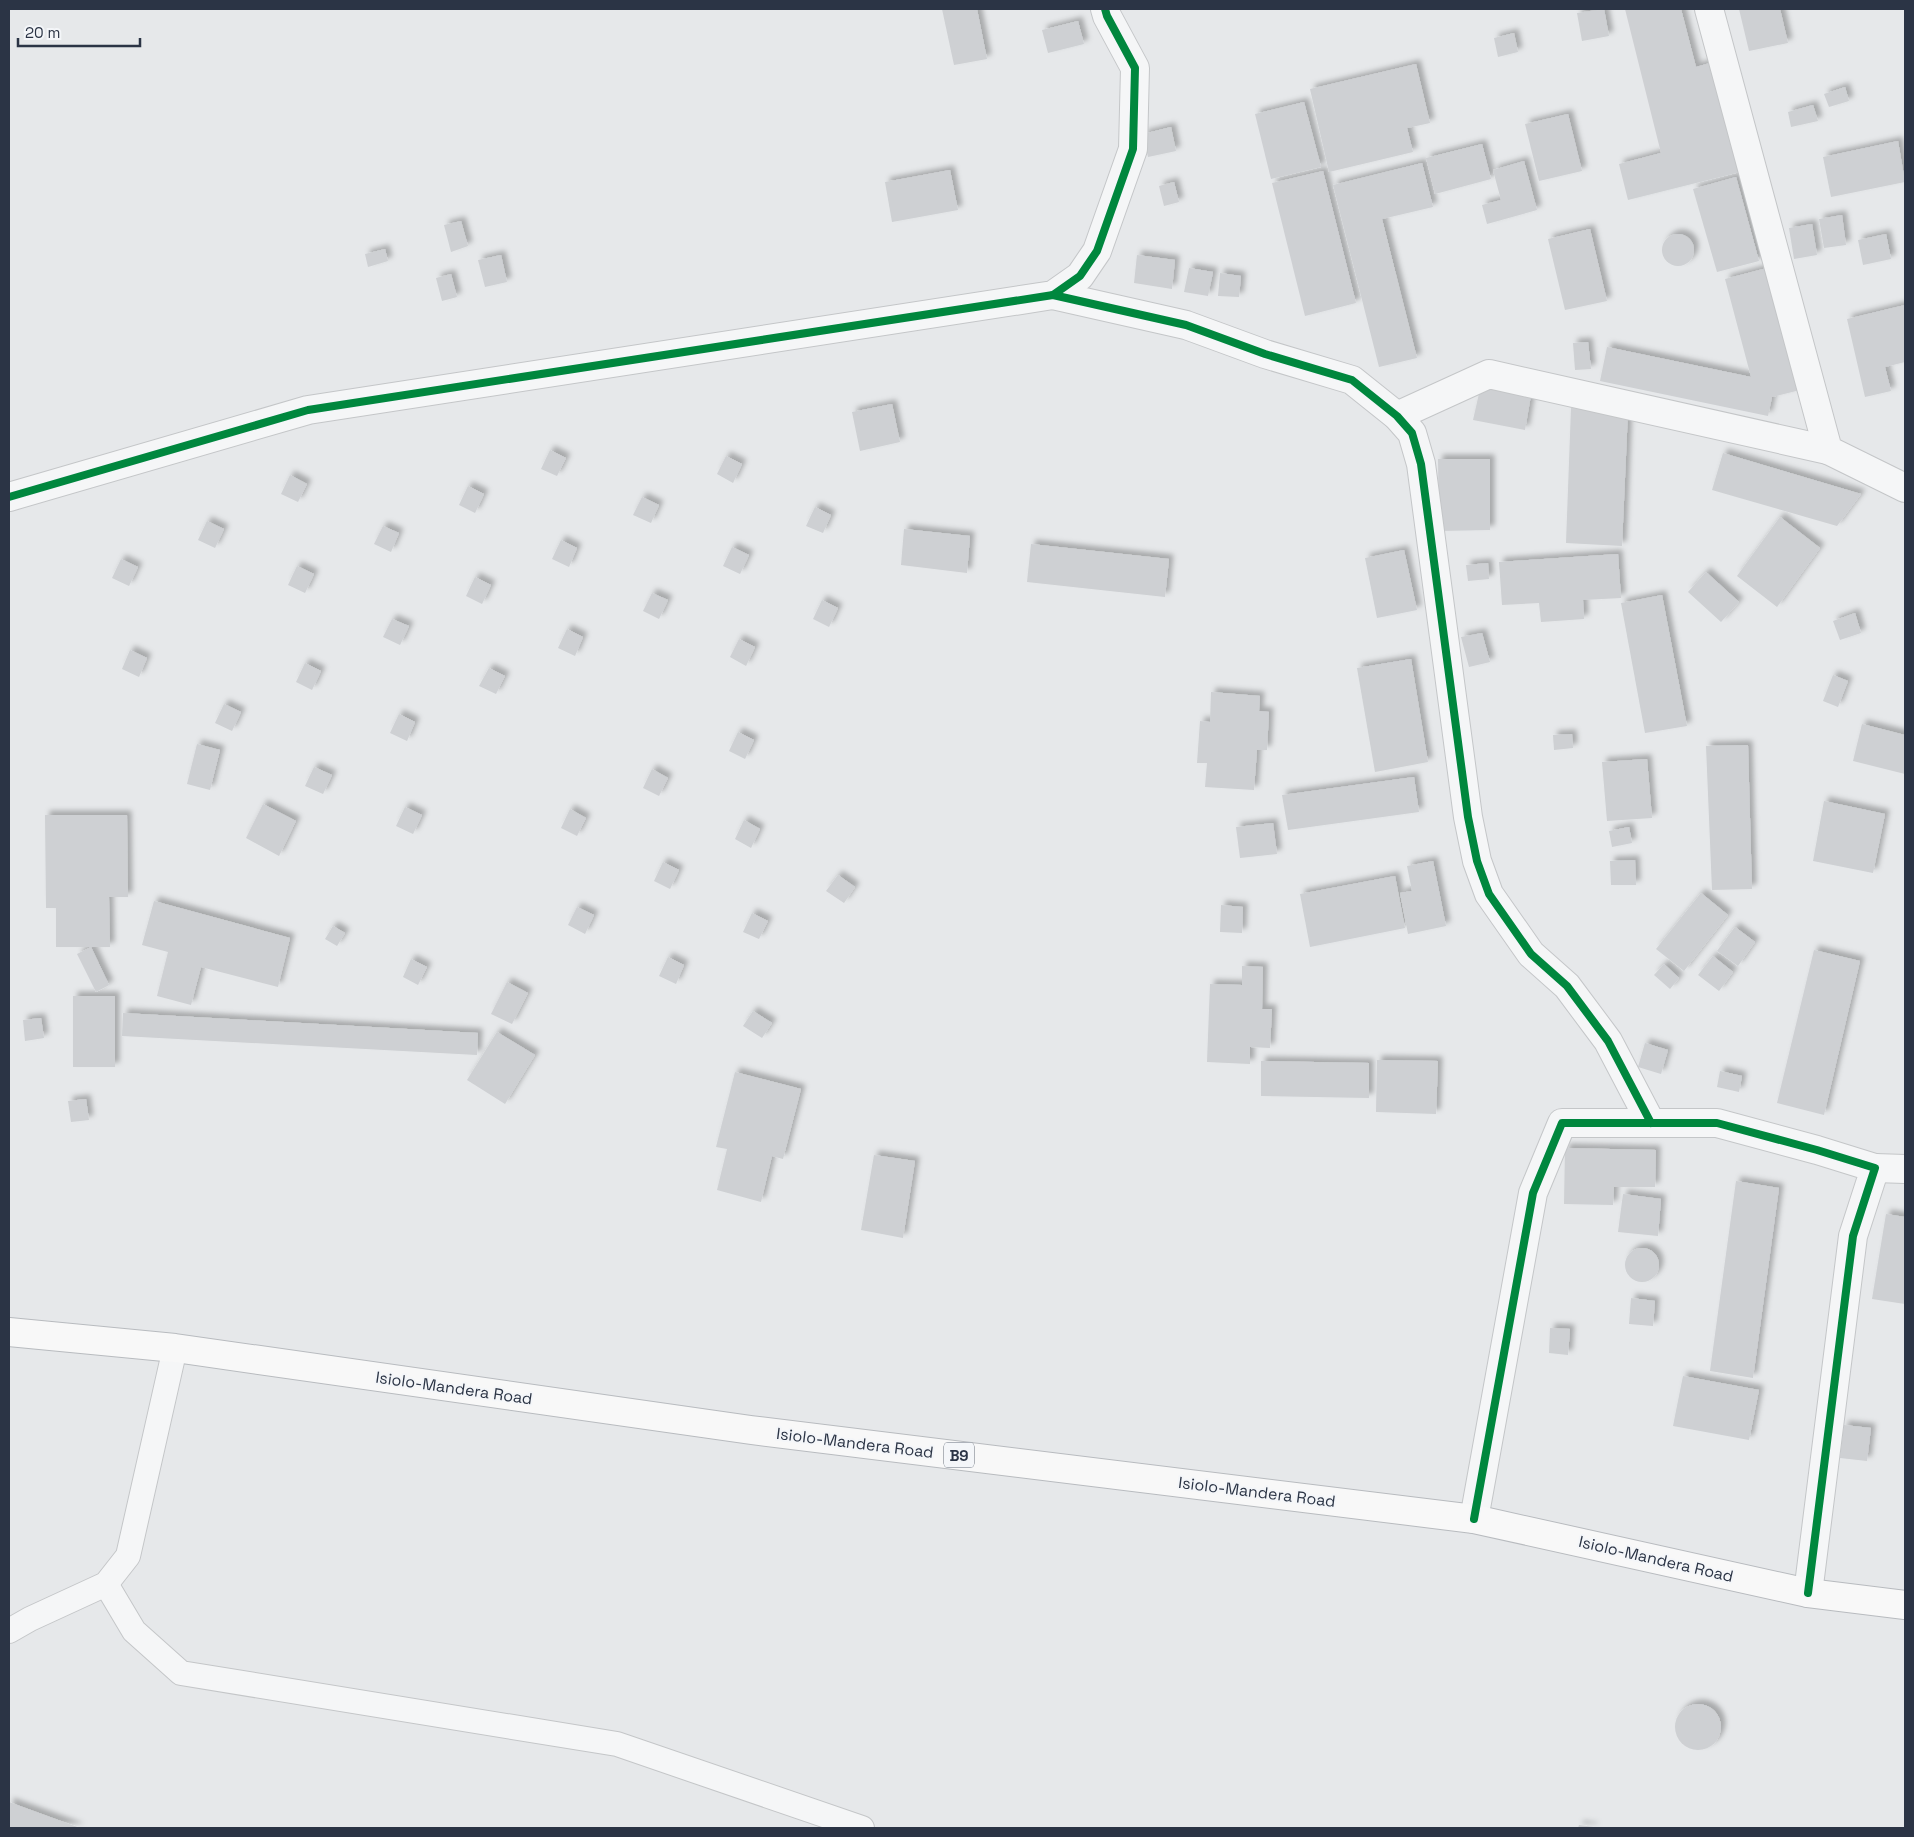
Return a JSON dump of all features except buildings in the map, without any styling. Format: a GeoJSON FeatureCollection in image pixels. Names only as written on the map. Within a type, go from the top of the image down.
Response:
{"type":"FeatureCollection","features":[{"type":"Feature","properties":{"kind":"highway","name":"Isiolo-Mandera Road"},"geometry":{"type":"LineString","coordinates":[[9,1332],[175,1348],[751,1430],[1474,1518],[1808,1593],[1905,1605]]}},
{"type":"Feature","properties":{"kind":"street"},"geometry":{"type":"LineString","coordinates":[[1053,295],[1080,276],[1097,251],[1133,149],[1135,68],[1105,9]]}},
{"type":"Feature","properties":{"kind":"street"},"geometry":{"type":"LineString","coordinates":[[1709,9],[1828,450]]}},
{"type":"Feature","properties":{"kind":"street"},"geometry":{"type":"LineString","coordinates":[[9,496],[308,410],[1053,295],[1186,325],[1265,354],[1352,380],[1397,416],[1412,433],[1421,464],[1468,817],[1478,861],[1489,894],[1531,954],[1567,986],[1608,1041],[1651,1123]]}},
{"type":"Feature","properties":{"kind":"street"},"geometry":{"type":"LineString","coordinates":[[1397,416],[1488,374],[1828,450],[1905,488]]}},
{"type":"Feature","properties":{"kind":"street"},"geometry":{"type":"LineString","coordinates":[[1474,1518],[1533,1192],[1562,1124],[1717,1123],[1875,1168],[1905,1169]]}},
{"type":"Feature","properties":{"kind":"street"},"geometry":{"type":"LineString","coordinates":[[1808,1593],[1853,1236],[1875,1168]]}},
{"type":"Feature","properties":{"kind":"lane"},"geometry":{"type":"LineString","coordinates":[[9,1631],[30,1619],[106,1584],[128,1556],[175,1348]]}},
{"type":"Feature","properties":{"kind":"lane"},"geometry":{"type":"LineString","coordinates":[[106,1584],[134,1631],[181,1673],[617,1744],[862,1828]]}},
{"type":"Feature","properties":{"kind":"cycle path"},"geometry":{"type":"LineString","coordinates":[[9,497],[308,410],[1053,295],[1080,276],[1097,251],[1133,149],[1135,68],[1105,9]]}},
{"type":"Feature","properties":{"kind":"cycle path"},"geometry":{"type":"LineString","coordinates":[[1053,295],[1186,325],[1265,354],[1352,380],[1397,416],[1412,433],[1421,464],[1468,817],[1477,861],[1489,894],[1531,954],[1567,986],[1608,1041],[1651,1123]]}},
{"type":"Feature","properties":{"kind":"cycle path"},"geometry":{"type":"LineString","coordinates":[[1474,1519],[1533,1193],[1562,1123],[1717,1123],[1875,1168],[1853,1236],[1808,1593]]}}]}
